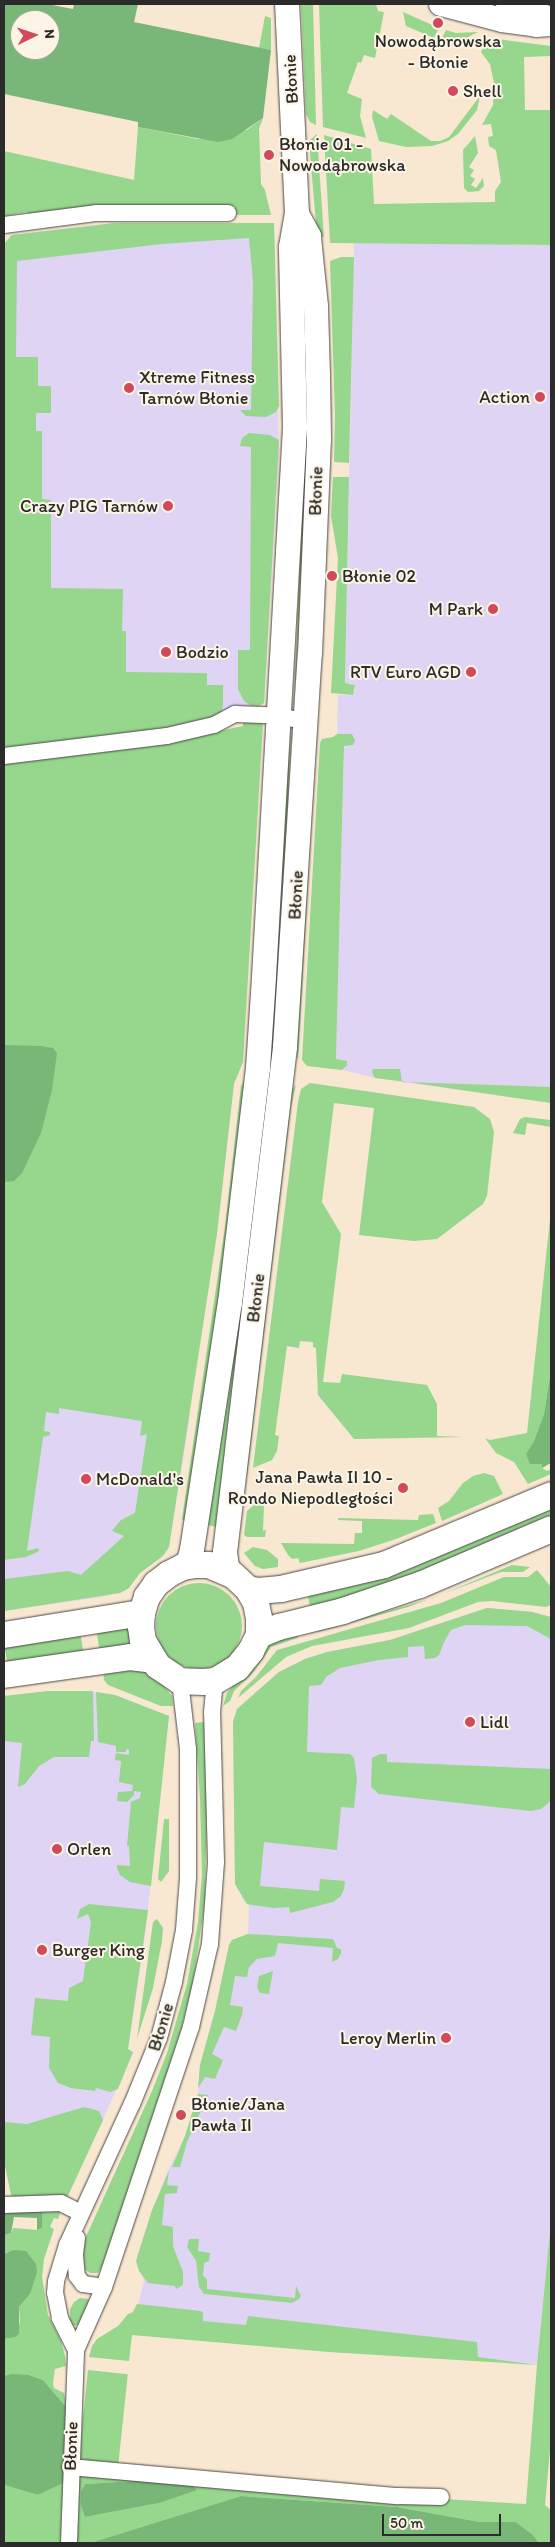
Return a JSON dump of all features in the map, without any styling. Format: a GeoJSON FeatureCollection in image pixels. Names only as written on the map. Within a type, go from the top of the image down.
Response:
{"type":"FeatureCollection","features":[{"type":"Feature","properties":{"kind":"main road","name":"Błonie"},"geometry":{"type":"LineString","coordinates":[[183,1567],[188,1561],[192,1550],[230,1303],[258,1068],[294,457],[295,384],[291,247],[297,214],[288,4]]}},
{"type":"Feature","properties":{"kind":"main road"},"geometry":{"type":"LineString","coordinates":[[441,4],[502,20],[536,25],[551,24]]}},
{"type":"Feature","properties":{"kind":"main road"},"geometry":{"type":"LineString","coordinates":[[508,4],[551,19]]}},
{"type":"Feature","properties":{"kind":"main road","name":"Błonie"},"geometry":{"type":"LineString","coordinates":[[240,1582],[227,1567],[225,1552],[286,1048],[306,722],[318,438],[316,306],[309,236],[297,214]]}},
{"type":"Feature","properties":{"kind":"main road"},"geometry":{"type":"LineString","coordinates":[[240,1582],[256,1603],[259,1618],[259,1635],[251,1651],[237,1668],[215,1681],[180,1682],[153,1660],[143,1641],[142,1613],[147,1597],[156,1584],[169,1574],[183,1567],[209,1565],[240,1582],[258,1592],[281,1589],[384,1566],[551,1495]]}},
{"type":"Feature","properties":{"kind":"main road"},"geometry":{"type":"LineString","coordinates":[[259,1635],[279,1627],[343,1611],[420,1585],[551,1529]]}},
{"type":"Feature","properties":{"kind":"main road"},"geometry":{"type":"LineString","coordinates":[[4,1635],[142,1613]]}},
{"type":"Feature","properties":{"kind":"main road"},"geometry":{"type":"LineString","coordinates":[[4,1675],[130,1657],[153,1660]]}},
{"type":"Feature","properties":{"kind":"street"},"geometry":{"type":"LineString","coordinates":[[4,225],[97,213],[228,213]]}},
{"type":"Feature","properties":{"kind":"street"},"geometry":{"type":"LineString","coordinates":[[4,756],[168,736],[214,725],[235,714],[254,714],[306,722]]}},
{"type":"Feature","properties":{"kind":"street","name":"Błonie"},"geometry":{"type":"LineString","coordinates":[[69,2543],[70,2467],[76,2350],[104,2287],[191,2028],[204,1978],[211,1935],[215,1872],[212,1713],[215,1681]]}},
{"type":"Feature","properties":{"kind":"street","name":"Błonie"},"geometry":{"type":"LineString","coordinates":[[76,2350],[60,2318],[55,2293],[59,2271],[81,2213],[153,2052],[167,2011],[180,1954],[186,1904],[189,1832],[188,1750],[180,1682]]}},
{"type":"Feature","properties":{"kind":"street"},"geometry":{"type":"LineString","coordinates":[[4,2205],[61,2203],[81,2213],[75,2255],[77,2276],[83,2284],[93,2288],[104,2287]]}},
{"type":"Feature","properties":{"kind":"street"},"geometry":{"type":"LineString","coordinates":[[70,2467],[388,2495],[441,2497]]}},
{"type":"Feature","properties":{"kind":"shaded area"},"geometry":{"type":"Polygon","coordinates":[[[115,223],[274,223],[279,456],[264,703],[220,716],[4,749],[4,244],[12,235],[115,223]]]}},
{"type":"Feature","properties":{"kind":"shaded area"},"geometry":{"type":"Polygon","coordinates":[[[354,243],[551,245],[551,1103],[375,1078],[342,1070],[344,1069],[336,1059],[344,746],[350,746],[352,734],[337,734],[338,695],[353,695],[355,688],[354,684],[345,683],[354,243]]]}},
{"type":"Feature","properties":{"kind":"shaded area"},"geometry":{"type":"Polygon","coordinates":[[[4,1386],[190,1414],[169,1547],[163,1555],[140,1573],[125,1591],[101,1597],[4,1611],[4,1386]]]}},
{"type":"Feature","properties":{"kind":"shaded area","name":"Leroy Merlin"},"geometry":{"type":"Polygon","coordinates":[[[487,1608],[532,1612],[551,1617],[551,2221],[537,2365],[477,2357],[478,2353],[133,2326],[144,2280],[137,2266],[137,2256],[165,2177],[185,2136],[198,2094],[200,2065],[215,2011],[229,1945],[232,1940],[248,1934],[249,1905],[244,1901],[235,1884],[233,1722],[237,1709],[279,1672],[305,1659],[327,1652],[390,1640],[487,1608]]]}},
{"type":"Feature","properties":{"kind":"shaded area"},"geometry":{"type":"Polygon","coordinates":[[[67,1691],[115,1695],[169,1716],[145,1936],[128,2049],[133,2052],[97,2133],[4,2126],[4,1696],[67,1691]]]}},
{"type":"Feature","properties":{"kind":"green space"},"geometry":{"type":"Polygon","coordinates":[[[4,4],[47,4],[73,9],[74,4],[138,4],[134,22],[271,50],[263,118],[232,139],[218,142],[138,127],[138,122],[4,94],[4,4]]]}},
{"type":"Feature","properties":{"kind":"green space"},"geometry":{"type":"Polygon","coordinates":[[[301,4],[313,4],[316,125],[310,122],[306,114],[301,4]]]}},
{"type":"Feature","properties":{"kind":"green space"},"geometry":{"type":"Polygon","coordinates":[[[319,4],[376,4],[378,11],[384,12],[375,58],[364,55],[361,63],[358,62],[347,93],[362,99],[360,116],[366,138],[323,127],[319,4]]]}},
{"type":"Feature","properties":{"kind":"green space"},"geometry":{"type":"Polygon","coordinates":[[[403,12],[439,28],[434,38],[406,26],[403,12]]]}},
{"type":"Feature","properties":{"kind":"green space"},"geometry":{"type":"Polygon","coordinates":[[[265,16],[271,18],[271,50],[259,48],[265,16]]]}},
{"type":"Feature","properties":{"kind":"green space"},"geometry":{"type":"Polygon","coordinates":[[[446,30],[456,33],[478,32],[454,44],[446,45],[440,42],[446,30]]]}},
{"type":"Feature","properties":{"kind":"green space"},"geometry":{"type":"Polygon","coordinates":[[[497,39],[551,46],[551,56],[524,57],[525,110],[551,110],[551,245],[330,243],[324,135],[371,149],[374,204],[495,202],[495,191],[501,182],[496,150],[489,146],[488,137],[493,136],[491,124],[482,125],[493,105],[494,83],[490,64],[481,52],[485,44],[497,39]]]}},
{"type":"Feature","properties":{"kind":"green space"},"geometry":{"type":"Polygon","coordinates":[[[480,96],[477,110],[458,134],[448,141],[432,146],[406,147],[379,141],[372,117],[373,110],[387,119],[391,114],[431,141],[440,141],[449,137],[480,96]]]}},
{"type":"Feature","properties":{"kind":"green space"},"geometry":{"type":"Polygon","coordinates":[[[263,118],[259,128],[261,184],[265,190],[271,215],[235,215],[235,206],[29,217],[27,212],[4,216],[4,151],[134,180],[138,127],[198,139],[247,130],[263,118]]]}},
{"type":"Feature","properties":{"kind":"green space"},"geometry":{"type":"Polygon","coordinates":[[[317,134],[324,238],[320,235],[316,224],[309,141],[317,134]]]}},
{"type":"Feature","properties":{"kind":"green space"},"geometry":{"type":"Polygon","coordinates":[[[475,136],[478,153],[469,167],[474,170],[470,176],[475,179],[471,185],[476,188],[483,178],[484,186],[479,191],[468,192],[464,188],[463,150],[475,136]]]}},
{"type":"Feature","properties":{"kind":"green space"},"geometry":{"type":"Polygon","coordinates":[[[115,223],[274,223],[279,406],[276,412],[266,417],[246,416],[240,410],[251,410],[253,281],[249,238],[162,244],[17,261],[16,357],[38,357],[38,386],[51,386],[51,413],[36,413],[36,431],[42,431],[42,499],[51,500],[51,588],[123,589],[122,631],[126,631],[126,672],[207,673],[207,685],[223,685],[223,705],[220,716],[164,729],[4,749],[4,244],[12,235],[115,223]]]}},
{"type":"Feature","properties":{"kind":"green space"},"geometry":{"type":"Polygon","coordinates":[[[341,257],[354,257],[349,463],[334,462],[335,415],[330,261],[341,257]]]}},
{"type":"Feature","properties":{"kind":"green space"},"geometry":{"type":"Polygon","coordinates":[[[306,289],[310,388],[300,681],[295,681],[305,441],[302,290],[306,289]]]}},
{"type":"Feature","properties":{"kind":"green space"},"geometry":{"type":"Polygon","coordinates":[[[249,433],[270,435],[279,440],[264,703],[259,706],[250,705],[244,701],[238,689],[238,650],[250,650],[251,447],[240,446],[242,438],[249,433]]]}},
{"type":"Feature","properties":{"kind":"green space"},"geometry":{"type":"Polygon","coordinates":[[[333,477],[349,477],[345,683],[355,685],[353,695],[331,693],[338,558],[331,516],[333,477]]]}},
{"type":"Feature","properties":{"kind":"green space"},"geometry":{"type":"Polygon","coordinates":[[[243,720],[263,723],[243,1062],[234,1084],[217,1234],[169,1547],[163,1556],[140,1573],[129,1588],[120,1593],[4,1611],[4,1579],[68,1571],[81,1575],[124,1536],[112,1531],[121,1520],[135,1513],[147,1434],[140,1436],[142,1421],[59,1408],[59,1414],[46,1412],[44,1431],[50,1432],[50,1435],[43,1437],[27,1551],[38,1548],[39,1551],[26,1557],[4,1560],[4,763],[167,742],[243,726],[243,720]]]}},
{"type":"Feature","properties":{"kind":"green space"},"geometry":{"type":"Polygon","coordinates":[[[337,734],[352,734],[355,741],[353,745],[344,746],[336,1059],[347,1061],[347,1065],[342,1070],[307,1066],[302,1060],[320,743],[322,739],[333,737],[337,734]]]}},
{"type":"Feature","properties":{"kind":"green space"},"geometry":{"type":"Polygon","coordinates":[[[290,737],[284,933],[280,945],[283,823],[290,737]]]}},
{"type":"Feature","properties":{"kind":"green space"},"geometry":{"type":"Polygon","coordinates":[[[316,737],[308,885],[298,1061],[296,1051],[316,737]]]}},
{"type":"Feature","properties":{"kind":"green space"},"geometry":{"type":"Polygon","coordinates":[[[4,1045],[41,1046],[53,1048],[57,1053],[52,1090],[41,1133],[22,1173],[14,1181],[4,1182],[4,1045]]]}},
{"type":"Feature","properties":{"kind":"green space"},"geometry":{"type":"Polygon","coordinates":[[[373,1069],[400,1069],[402,1081],[375,1078],[372,1072],[373,1069]]]}},
{"type":"Feature","properties":{"kind":"green space"},"geometry":{"type":"Polygon","coordinates":[[[250,1072],[222,1295],[186,1523],[182,1519],[225,1227],[241,1086],[250,1072]]]}},
{"type":"Feature","properties":{"kind":"green space"},"geometry":{"type":"Polygon","coordinates":[[[408,1082],[551,1087],[551,1103],[408,1082]]]}},
{"type":"Feature","properties":{"kind":"green space"},"geometry":{"type":"Polygon","coordinates":[[[310,1083],[474,1107],[490,1119],[494,1132],[487,1196],[483,1204],[437,1239],[414,1241],[359,1235],[374,1108],[334,1103],[322,1202],[341,1234],[323,1382],[340,1383],[342,1374],[427,1385],[437,1404],[437,1436],[464,1437],[354,1439],[318,1395],[316,1348],[313,1347],[313,1342],[300,1341],[299,1348],[287,1346],[275,1435],[279,1436],[277,1451],[272,1460],[253,1468],[298,1102],[301,1089],[310,1083]]]}},
{"type":"Feature","properties":{"kind":"green space"},"geometry":{"type":"Polygon","coordinates":[[[296,1084],[291,1107],[247,1476],[245,1475],[291,1092],[296,1084]]]}},
{"type":"Feature","properties":{"kind":"green space"},"geometry":{"type":"Polygon","coordinates":[[[525,1117],[551,1120],[551,1127],[527,1123],[525,1135],[513,1133],[520,1119],[525,1117]]]}},
{"type":"Feature","properties":{"kind":"green space"},"geometry":{"type":"Polygon","coordinates":[[[551,1210],[551,1368],[544,1414],[534,1441],[526,1454],[542,1464],[542,1468],[547,1471],[551,1469],[551,1474],[528,1484],[514,1462],[496,1453],[485,1438],[490,1440],[527,1433],[551,1210]]]}},
{"type":"Feature","properties":{"kind":"green space"},"geometry":{"type":"Polygon","coordinates":[[[253,1231],[219,1527],[206,1525],[253,1231]]]}},
{"type":"Feature","properties":{"kind":"green space"},"geometry":{"type":"Polygon","coordinates":[[[551,1369],[551,1463],[542,1468],[542,1464],[530,1464],[526,1454],[534,1441],[544,1414],[551,1369]]]}},
{"type":"Feature","properties":{"kind":"green space"},"geometry":{"type":"Polygon","coordinates":[[[484,1473],[494,1476],[503,1494],[442,1521],[438,1508],[449,1501],[463,1483],[473,1476],[484,1473]]]}},
{"type":"Feature","properties":{"kind":"green space"},"geometry":{"type":"Polygon","coordinates":[[[273,1495],[274,1505],[264,1505],[263,1531],[266,1530],[265,1537],[247,1537],[244,1535],[247,1511],[264,1496],[273,1495]]]}},
{"type":"Feature","properties":{"kind":"green space"},"geometry":{"type":"Polygon","coordinates":[[[551,1505],[551,1519],[484,1550],[311,1610],[307,1593],[551,1505]]]}},
{"type":"Feature","properties":{"kind":"green space"},"geometry":{"type":"Polygon","coordinates":[[[433,1514],[436,1523],[396,1539],[359,1551],[300,1563],[298,1558],[292,1559],[288,1555],[281,1543],[354,1544],[355,1533],[362,1533],[362,1521],[338,1520],[338,1518],[418,1520],[419,1515],[433,1514]]]}},
{"type":"Feature","properties":{"kind":"green space"},"geometry":{"type":"Polygon","coordinates":[[[253,1547],[267,1550],[278,1559],[278,1567],[263,1569],[255,1566],[244,1553],[253,1547]]]}},
{"type":"Feature","properties":{"kind":"green space"},"geometry":{"type":"Polygon","coordinates":[[[512,1565],[530,1567],[523,1572],[501,1572],[443,1594],[512,1565]]]}},
{"type":"Feature","properties":{"kind":"green space"},"geometry":{"type":"Polygon","coordinates":[[[537,1570],[551,1587],[551,1605],[546,1607],[492,1601],[478,1602],[409,1628],[312,1646],[286,1657],[238,1698],[241,1691],[256,1677],[277,1650],[441,1603],[504,1577],[528,1577],[537,1570]]]}},
{"type":"Feature","properties":{"kind":"green space"},"geometry":{"type":"Polygon","coordinates":[[[199,1583],[216,1586],[230,1595],[239,1609],[242,1626],[239,1643],[230,1657],[216,1666],[199,1669],[182,1666],[168,1657],[159,1643],[156,1626],[159,1609],[168,1595],[182,1586],[199,1583]]]}},
{"type":"Feature","properties":{"kind":"green space"},"geometry":{"type":"Polygon","coordinates":[[[429,1599],[408,1607],[317,1631],[429,1599]]]}},
{"type":"Feature","properties":{"kind":"green space"},"geometry":{"type":"Polygon","coordinates":[[[487,1608],[532,1612],[551,1617],[551,1639],[527,1626],[465,1625],[451,1630],[439,1655],[435,1658],[425,1659],[424,1646],[408,1647],[408,1657],[379,1660],[340,1668],[326,1677],[321,1685],[309,1686],[307,1752],[350,1754],[354,1758],[357,1779],[354,1808],[341,1807],[337,1850],[264,1842],[260,1886],[319,1891],[320,1879],[345,1881],[344,1889],[341,1896],[333,1902],[290,1913],[289,1907],[273,1908],[247,1904],[235,1884],[233,1722],[237,1709],[279,1672],[305,1659],[327,1652],[390,1640],[487,1608]]]}},
{"type":"Feature","properties":{"kind":"green space"},"geometry":{"type":"Polygon","coordinates":[[[133,1625],[136,1645],[100,1651],[96,1631],[133,1625]]]}},
{"type":"Feature","properties":{"kind":"green space"},"geometry":{"type":"Polygon","coordinates":[[[80,1632],[84,1654],[8,1667],[4,1645],[80,1632]]]}},
{"type":"Feature","properties":{"kind":"green space"},"geometry":{"type":"Polygon","coordinates":[[[300,1634],[297,1638],[271,1647],[252,1674],[234,1691],[230,1701],[223,1706],[227,1693],[260,1652],[275,1641],[300,1634]]]}},
{"type":"Feature","properties":{"kind":"green space"},"geometry":{"type":"Polygon","coordinates":[[[103,1669],[144,1670],[164,1686],[172,1696],[173,1706],[161,1706],[108,1685],[104,1680],[103,1669]]]}},
{"type":"Feature","properties":{"kind":"green space"},"geometry":{"type":"Polygon","coordinates":[[[48,1691],[93,1691],[94,1741],[91,1741],[89,1757],[54,1757],[39,1766],[25,1784],[18,1787],[22,1743],[4,1741],[4,1696],[48,1691]]]}},
{"type":"Feature","properties":{"kind":"green space"},"geometry":{"type":"Polygon","coordinates":[[[96,1692],[115,1695],[169,1716],[151,1886],[130,1882],[120,1875],[117,1868],[117,1865],[130,1866],[129,1846],[127,1846],[131,1802],[140,1798],[141,1792],[134,1791],[134,1795],[127,1802],[117,1801],[118,1792],[132,1791],[133,1785],[119,1782],[121,1761],[115,1760],[116,1753],[129,1755],[129,1750],[126,1749],[126,1752],[116,1752],[116,1746],[98,1742],[96,1692]]]}},
{"type":"Feature","properties":{"kind":"green space"},"geometry":{"type":"Polygon","coordinates":[[[204,1722],[207,1805],[205,1901],[193,1983],[178,2041],[102,2267],[98,2273],[90,2273],[84,2269],[81,2251],[84,2241],[152,2091],[167,2053],[187,1984],[198,1922],[202,1874],[200,1798],[195,1723],[204,1722]]]}},
{"type":"Feature","properties":{"kind":"green space"},"geometry":{"type":"Polygon","coordinates":[[[380,1754],[387,1754],[387,1762],[551,1769],[551,1801],[541,1809],[531,1811],[379,1794],[371,1787],[372,1758],[380,1754]]]}},
{"type":"Feature","properties":{"kind":"green space"},"geometry":{"type":"Polygon","coordinates":[[[164,1819],[169,1819],[169,1871],[161,1882],[158,1879],[164,1819]]]}},
{"type":"Feature","properties":{"kind":"green space"},"geometry":{"type":"Polygon","coordinates":[[[89,1904],[148,1910],[128,2049],[133,2052],[118,2089],[110,2092],[96,2088],[95,2091],[71,2088],[58,2083],[49,2068],[50,2037],[31,2035],[35,1998],[68,2001],[69,1988],[83,1981],[91,1922],[88,1914],[77,1919],[80,1909],[89,1904]]]}},
{"type":"Feature","properties":{"kind":"green space"},"geometry":{"type":"Polygon","coordinates":[[[157,1919],[163,1928],[162,1941],[153,1988],[137,2039],[153,1922],[157,1919]]]}},
{"type":"Feature","properties":{"kind":"green space"},"geometry":{"type":"Polygon","coordinates":[[[248,1934],[333,1939],[337,1948],[341,1949],[341,1953],[338,1959],[332,1962],[333,1948],[278,1943],[275,1956],[257,1959],[249,1967],[247,1977],[235,1976],[230,2005],[243,2007],[242,2015],[236,2031],[224,2027],[212,2054],[223,2060],[215,2079],[205,2077],[198,2088],[200,2065],[215,2011],[229,1945],[232,1940],[248,1934]]]}},
{"type":"Feature","properties":{"kind":"green space"},"geometry":{"type":"Polygon","coordinates":[[[273,1971],[269,1994],[260,1993],[257,1987],[259,1976],[273,1971]]]}},
{"type":"Feature","properties":{"kind":"green space"},"geometry":{"type":"Polygon","coordinates":[[[198,2094],[208,2095],[187,2142],[180,2167],[172,2167],[185,2136],[198,2094]]]}},
{"type":"Feature","properties":{"kind":"green space"},"geometry":{"type":"Polygon","coordinates":[[[84,2107],[99,2111],[103,2120],[67,2198],[52,2195],[31,2199],[15,2198],[11,2195],[4,2161],[4,2122],[27,2124],[84,2107]]]}},
{"type":"Feature","properties":{"kind":"green space"},"geometry":{"type":"Polygon","coordinates":[[[169,2171],[167,2185],[178,2186],[177,2193],[165,2194],[162,2225],[173,2227],[173,2246],[183,2272],[183,2285],[176,2289],[175,2286],[148,2283],[139,2271],[136,2261],[152,2210],[169,2171]]]}},
{"type":"Feature","properties":{"kind":"green space"},"geometry":{"type":"Polygon","coordinates":[[[37,2208],[62,2208],[58,2219],[54,2218],[50,2227],[54,2229],[44,2259],[42,2277],[48,2315],[61,2341],[65,2356],[66,2366],[55,2369],[53,2383],[54,2388],[64,2393],[67,2408],[43,2380],[29,2375],[4,2376],[4,2339],[15,2337],[20,2322],[19,2307],[30,2294],[13,2250],[4,2254],[4,2235],[11,2233],[13,2228],[37,2230],[42,2228],[42,2212],[37,2208]]]}},
{"type":"Feature","properties":{"kind":"green space"},"geometry":{"type":"Polygon","coordinates":[[[4,2210],[42,2212],[42,2228],[37,2230],[37,2218],[14,2217],[11,2233],[4,2235],[4,2210]]]}},
{"type":"Feature","properties":{"kind":"green space"},"geometry":{"type":"Polygon","coordinates":[[[551,2221],[551,2440],[545,2505],[551,2510],[551,2543],[539,2543],[533,2535],[516,2522],[480,2522],[397,2507],[241,2496],[90,2543],[72,2543],[76,2480],[82,2472],[165,2479],[85,2484],[81,2491],[81,2506],[85,2517],[159,2503],[190,2484],[526,2504],[551,2221]]]}},
{"type":"Feature","properties":{"kind":"green space"},"geometry":{"type":"Polygon","coordinates":[[[189,2239],[199,2239],[198,2251],[210,2253],[209,2261],[204,2263],[203,2276],[207,2279],[207,2289],[295,2298],[296,2286],[301,2296],[292,2303],[204,2294],[199,2287],[196,2261],[187,2247],[189,2239]]]}},
{"type":"Feature","properties":{"kind":"green space"},"geometry":{"type":"Polygon","coordinates":[[[13,2250],[26,2251],[36,2264],[37,2272],[30,2294],[19,2307],[19,2334],[15,2337],[4,2339],[4,2254],[13,2250]]]}},
{"type":"Feature","properties":{"kind":"green space"},"geometry":{"type":"Polygon","coordinates":[[[80,2298],[88,2299],[90,2303],[79,2324],[74,2326],[70,2320],[70,2309],[74,2302],[80,2298]]]}},
{"type":"Feature","properties":{"kind":"green space"},"geometry":{"type":"Polygon","coordinates":[[[137,2304],[201,2311],[203,2313],[203,2321],[246,2325],[248,2316],[477,2342],[478,2357],[537,2365],[329,2352],[132,2335],[129,2361],[89,2357],[92,2346],[97,2339],[118,2326],[128,2314],[133,2312],[137,2304]]]}},
{"type":"Feature","properties":{"kind":"green space"},"geometry":{"type":"Polygon","coordinates":[[[88,2370],[128,2374],[118,2467],[78,2462],[88,2370]]]}},
{"type":"Feature","properties":{"kind":"green space"},"geometry":{"type":"Polygon","coordinates":[[[12,2374],[29,2375],[43,2380],[67,2408],[64,2483],[38,2495],[4,2485],[4,2376],[12,2374]]]}},
{"type":"Feature","properties":{"kind":"green space"},"geometry":{"type":"Polygon","coordinates":[[[165,2479],[190,2484],[197,2490],[159,2503],[85,2517],[81,2506],[81,2491],[85,2484],[165,2479]]]}},
{"type":"Feature","properties":{"kind":"green space"},"geometry":{"type":"Polygon","coordinates":[[[64,2483],[64,2543],[4,2543],[4,2485],[38,2495],[64,2483]]]}},
{"type":"Feature","properties":{"kind":"green space"},"geometry":{"type":"Polygon","coordinates":[[[241,2496],[397,2507],[480,2522],[516,2522],[533,2535],[539,2543],[90,2543],[241,2496]]]}},
{"type":"Feature","properties":{"kind":"place","name":"Nowodąbrowska - Błonie"},"geometry":{"type":"Point","coordinates":[438,23]}},
{"type":"Feature","properties":{"kind":"place","name":"Shell"},"geometry":{"type":"Point","coordinates":[453,91]}},
{"type":"Feature","properties":{"kind":"place","name":"Błonie 01 - Nowodąbrowska"},"geometry":{"type":"Point","coordinates":[269,155]}},
{"type":"Feature","properties":{"kind":"place","name":"Xtreme Fitness Tarnów Błonie"},"geometry":{"type":"Point","coordinates":[129,388]}},
{"type":"Feature","properties":{"kind":"place","name":"Action"},"geometry":{"type":"Point","coordinates":[540,397]}},
{"type":"Feature","properties":{"kind":"place","name":"Crazy PIG Tarnów"},"geometry":{"type":"Point","coordinates":[168,506]}},
{"type":"Feature","properties":{"kind":"place","name":"Błonie 02"},"geometry":{"type":"Point","coordinates":[332,576]}},
{"type":"Feature","properties":{"kind":"place","name":"M Park"},"geometry":{"type":"Point","coordinates":[493,609]}},
{"type":"Feature","properties":{"kind":"place","name":"Bodzio"},"geometry":{"type":"Point","coordinates":[166,652]}},
{"type":"Feature","properties":{"kind":"place","name":"RTV Euro AGD"},"geometry":{"type":"Point","coordinates":[471,672]}},
{"type":"Feature","properties":{"kind":"place","name":"McDonald's"},"geometry":{"type":"Point","coordinates":[86,1479]}},
{"type":"Feature","properties":{"kind":"place","name":"Jana Pawła II 10 - Rondo Niepodległości"},"geometry":{"type":"Point","coordinates":[403,1488]}},
{"type":"Feature","properties":{"kind":"place","name":"Lidl"},"geometry":{"type":"Point","coordinates":[470,1722]}},
{"type":"Feature","properties":{"kind":"place","name":"Orlen"},"geometry":{"type":"Point","coordinates":[57,1849]}},
{"type":"Feature","properties":{"kind":"place","name":"Burger King"},"geometry":{"type":"Point","coordinates":[42,1950]}},
{"type":"Feature","properties":{"kind":"place","name":"Leroy Merlin"},"geometry":{"type":"Point","coordinates":[446,2038]}},
{"type":"Feature","properties":{"kind":"place","name":"Błonie/Jana Pawła II"},"geometry":{"type":"Point","coordinates":[181,2115]}}]}
